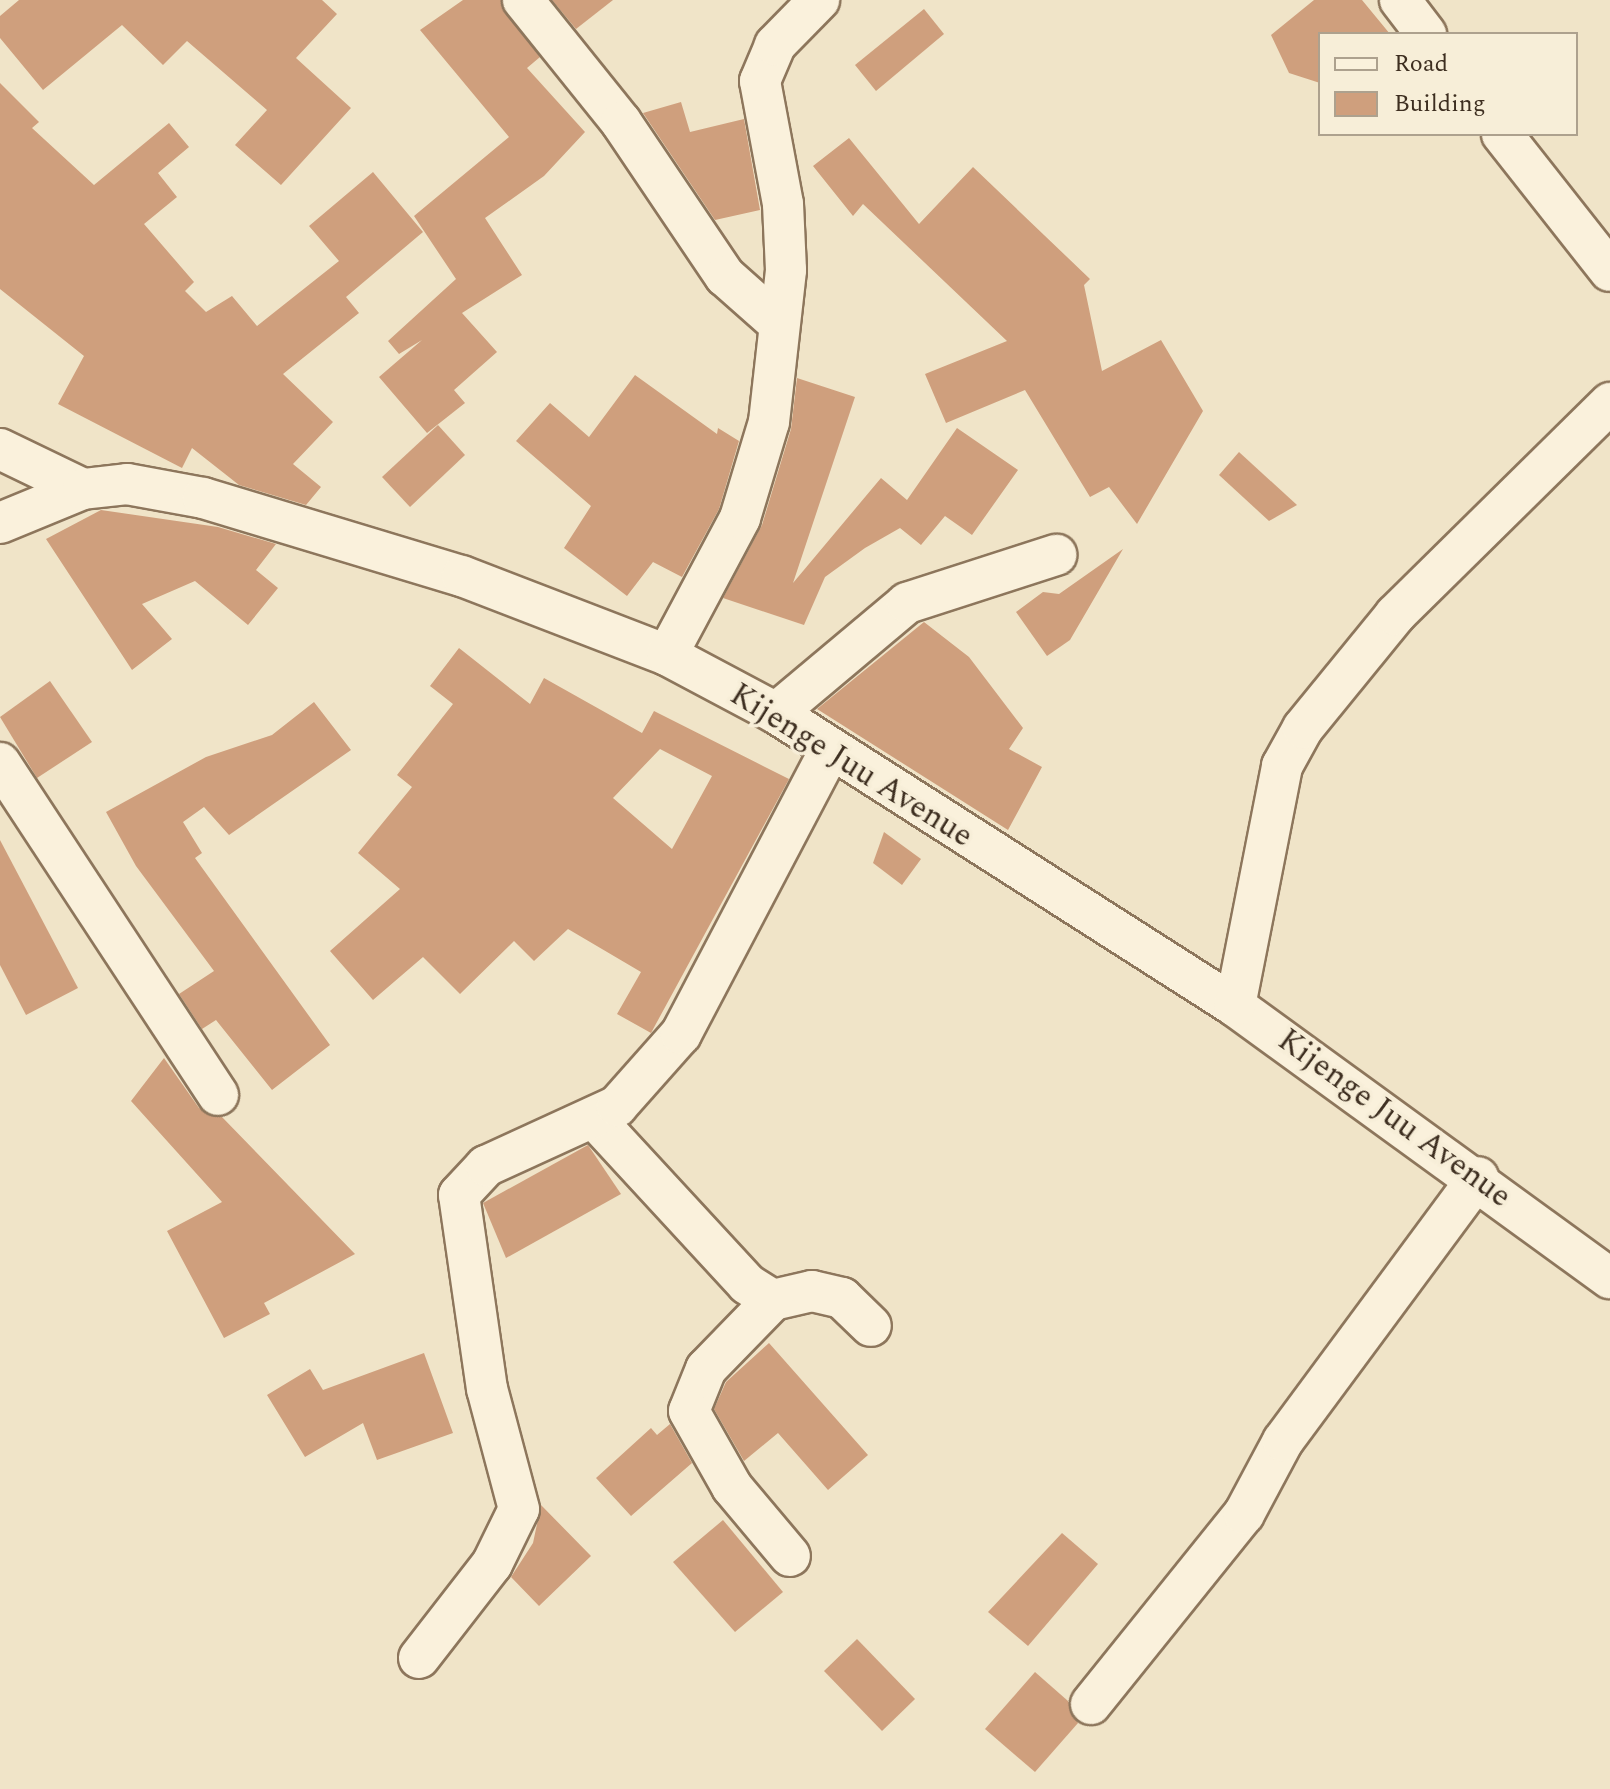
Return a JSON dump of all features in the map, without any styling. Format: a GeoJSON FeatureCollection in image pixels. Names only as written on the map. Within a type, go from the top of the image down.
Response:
{"type":"FeatureCollection","features":[{"type":"Feature","properties":{"kind":"street"},"geometry":{"type":"LineString","coordinates":[[523,0],[621,122],[725,276],[778,323]]}},
{"type":"Feature","properties":{"kind":"street"},"geometry":{"type":"LineString","coordinates":[[667,655],[740,518],[769,422],[786,270],[783,204],[760,81],[775,45],[819,0]]}},
{"type":"Feature","properties":{"kind":"street"},"geometry":{"type":"LineString","coordinates":[[1400,0],[1424,32]]}},
{"type":"Feature","properties":{"kind":"street"},"geometry":{"type":"LineString","coordinates":[[1504,136],[1610,271]]}},
{"type":"Feature","properties":{"kind":"street"},"geometry":{"type":"LineString","coordinates":[[1235,1006],[1282,766],[1303,728],[1395,615],[1610,403]]}},
{"type":"Feature","properties":{"kind":"street"},"geometry":{"type":"LineString","coordinates":[[0,449],[83,489]]}},
{"type":"Feature","properties":{"kind":"street","name":"Kijenge Juu Avenue"},"geometry":{"type":"LineString","coordinates":[[0,523],[83,489],[127,484],[203,498],[462,576],[667,655],[776,713],[1235,1006],[1478,1177],[1610,1278]]}},
{"type":"Feature","properties":{"kind":"street"},"geometry":{"type":"LineString","coordinates":[[776,713],[907,603],[1056,555]]}},
{"type":"Feature","properties":{"kind":"street"},"geometry":{"type":"LineString","coordinates":[[419,1658],[492,1564],[519,1509],[487,1389],[459,1195],[486,1166],[595,1119],[681,1034],[830,750]]}},
{"type":"Feature","properties":{"kind":"street"},"geometry":{"type":"LineString","coordinates":[[0,763],[218,1095]]}},
{"type":"Feature","properties":{"kind":"street"},"geometry":{"type":"LineString","coordinates":[[595,1119],[747,1284],[773,1300]]}},
{"type":"Feature","properties":{"kind":"street"},"geometry":{"type":"LineString","coordinates":[[1091,1704],[1244,1514],[1283,1441],[1478,1177]]}},
{"type":"Feature","properties":{"kind":"street"},"geometry":{"type":"LineString","coordinates":[[790,1556],[732,1487],[689,1411],[706,1369],[773,1300],[812,1291],[842,1298],[871,1326]]}},
{"type":"Feature","properties":{"kind":"building"},"geometry":{"type":"Polygon","coordinates":[[[19,0],[322,0],[337,14],[296,58],[351,108],[281,185],[235,145],[267,110],[187,41],[163,65],[122,25],[43,90],[0,38],[0,16],[19,0]]]}},
{"type":"Feature","properties":{"kind":"building"},"geometry":{"type":"Polygon","coordinates":[[[463,0],[501,0],[540,57],[527,68],[585,132],[544,176],[485,218],[522,275],[462,313],[497,352],[454,390],[465,403],[427,433],[379,377],[422,340],[399,354],[388,341],[456,279],[414,216],[509,137],[420,30],[463,0]]]}},
{"type":"Feature","properties":{"kind":"building"},"geometry":{"type":"Polygon","coordinates":[[[552,0],[613,0],[576,29],[552,0]]]}},
{"type":"Feature","properties":{"kind":"building"},"geometry":{"type":"Polygon","coordinates":[[[1314,0],[1362,0],[1388,32],[1318,32],[1318,82],[1289,73],[1271,35],[1314,0]]]}},
{"type":"Feature","properties":{"kind":"building"},"geometry":{"type":"Polygon","coordinates":[[[924,9],[944,34],[876,91],[855,65],[924,9]]]}},
{"type":"Feature","properties":{"kind":"building"},"geometry":{"type":"Polygon","coordinates":[[[0,83],[39,122],[32,128],[94,185],[169,123],[189,147],[158,173],[177,197],[144,224],[194,282],[185,291],[206,312],[232,296],[257,326],[339,261],[309,226],[373,172],[423,232],[346,297],[359,313],[283,374],[333,422],[293,464],[321,487],[306,505],[239,485],[192,448],[182,468],[58,404],[84,356],[0,289],[0,83]]]}},
{"type":"Feature","properties":{"kind":"building"},"geometry":{"type":"Polygon","coordinates":[[[681,102],[690,132],[744,119],[760,210],[715,220],[643,113],[681,102]]]}},
{"type":"Feature","properties":{"kind":"building"},"geometry":{"type":"Polygon","coordinates":[[[849,138],[919,224],[973,167],[1090,279],[1084,285],[1102,371],[1161,340],[1203,411],[1137,524],[1109,487],[1090,497],[1025,390],[946,423],[925,374],[1007,341],[863,204],[853,216],[813,166],[849,138]]]}},
{"type":"Feature","properties":{"kind":"building"},"geometry":{"type":"Polygon","coordinates":[[[635,375],[717,434],[718,428],[739,441],[719,509],[682,577],[653,562],[627,596],[564,548],[591,506],[516,441],[550,403],[589,437],[635,375]]]}},
{"type":"Feature","properties":{"kind":"building"},"geometry":{"type":"Polygon","coordinates":[[[797,378],[855,397],[793,583],[881,478],[907,500],[957,428],[1018,470],[972,535],[945,516],[921,545],[900,528],[865,548],[825,577],[804,625],[723,598],[762,525],[791,429],[797,378]]]}},
{"type":"Feature","properties":{"kind":"building"},"geometry":{"type":"Polygon","coordinates":[[[438,425],[465,455],[410,507],[382,477],[438,425]]]}},
{"type":"Feature","properties":{"kind":"building"},"geometry":{"type":"Polygon","coordinates":[[[1239,452],[1297,505],[1269,521],[1219,475],[1239,452]]]}},
{"type":"Feature","properties":{"kind":"building"},"geometry":{"type":"Polygon","coordinates":[[[101,510],[218,527],[276,544],[256,570],[278,588],[248,625],[195,581],[142,604],[172,639],[132,670],[46,539],[101,510]]]}},
{"type":"Feature","properties":{"kind":"building"},"geometry":{"type":"Polygon","coordinates":[[[1123,549],[1070,640],[1047,656],[1016,612],[1043,592],[1059,594],[1123,549]]]}},
{"type":"Feature","properties":{"kind":"building"},"geometry":{"type":"Polygon","coordinates":[[[924,622],[969,657],[1023,728],[1009,749],[1042,767],[1008,830],[817,709],[924,622]]]}},
{"type":"Feature","properties":{"kind":"building"},"geometry":{"type":"Polygon","coordinates":[[[459,648],[530,704],[544,678],[642,733],[654,711],[789,779],[651,1033],[617,1014],[641,972],[568,929],[534,961],[514,941],[460,994],[423,957],[373,1000],[330,951],[400,889],[358,853],[412,787],[397,775],[453,704],[430,686],[459,648]],[[660,749],[613,798],[672,849],[712,776],[660,749]]]}},
{"type":"Feature","properties":{"kind":"building"},"geometry":{"type":"Polygon","coordinates":[[[50,681],[92,742],[37,778],[0,717],[50,681]]]}},
{"type":"Feature","properties":{"kind":"building"},"geometry":{"type":"Polygon","coordinates":[[[314,702],[351,750],[229,835],[204,807],[183,822],[202,853],[195,858],[330,1045],[272,1090],[216,1020],[202,1029],[179,994],[214,971],[136,866],[106,812],[206,757],[272,735],[314,702]]]}},
{"type":"Feature","properties":{"kind":"building"},"geometry":{"type":"Polygon","coordinates":[[[884,832],[921,859],[902,885],[873,863],[884,832]]]}},
{"type":"Feature","properties":{"kind":"building"},"geometry":{"type":"Polygon","coordinates":[[[0,840],[78,988],[26,1015],[0,965],[0,840]]]}},
{"type":"Feature","properties":{"kind":"building"},"geometry":{"type":"Polygon","coordinates":[[[164,1058],[199,1108],[222,1117],[355,1254],[264,1303],[270,1314],[224,1338],[167,1231],[222,1202],[131,1101],[164,1058]]]}},
{"type":"Feature","properties":{"kind":"building"},"geometry":{"type":"Polygon","coordinates":[[[588,1145],[621,1194],[506,1258],[483,1203],[588,1145]]]}},
{"type":"Feature","properties":{"kind":"building"},"geometry":{"type":"Polygon","coordinates":[[[769,1343],[868,1455],[828,1490],[778,1433],[744,1461],[714,1409],[726,1382],[769,1343]]]}},
{"type":"Feature","properties":{"kind":"building"},"geometry":{"type":"Polygon","coordinates":[[[424,1353],[453,1433],[377,1460],[363,1423],[305,1457],[267,1395],[310,1369],[323,1390],[424,1353]]]}},
{"type":"Feature","properties":{"kind":"building"},"geometry":{"type":"Polygon","coordinates":[[[670,1424],[692,1463],[631,1516],[596,1478],[651,1428],[657,1435],[670,1424]]]}},
{"type":"Feature","properties":{"kind":"building"},"geometry":{"type":"Polygon","coordinates":[[[541,1505],[591,1556],[539,1606],[511,1577],[533,1543],[541,1505]]]}},
{"type":"Feature","properties":{"kind":"building"},"geometry":{"type":"Polygon","coordinates":[[[723,1520],[783,1592],[735,1632],[673,1562],[723,1520]]]}},
{"type":"Feature","properties":{"kind":"building"},"geometry":{"type":"Polygon","coordinates":[[[1062,1533],[1098,1564],[1028,1646],[988,1612],[1062,1533]]]}},
{"type":"Feature","properties":{"kind":"building"},"geometry":{"type":"Polygon","coordinates":[[[857,1639],[915,1699],[882,1731],[824,1671],[857,1639]]]}},
{"type":"Feature","properties":{"kind":"building"},"geometry":{"type":"Polygon","coordinates":[[[1035,1672],[1068,1701],[1078,1723],[1035,1772],[985,1729],[1035,1672]]]}}]}
